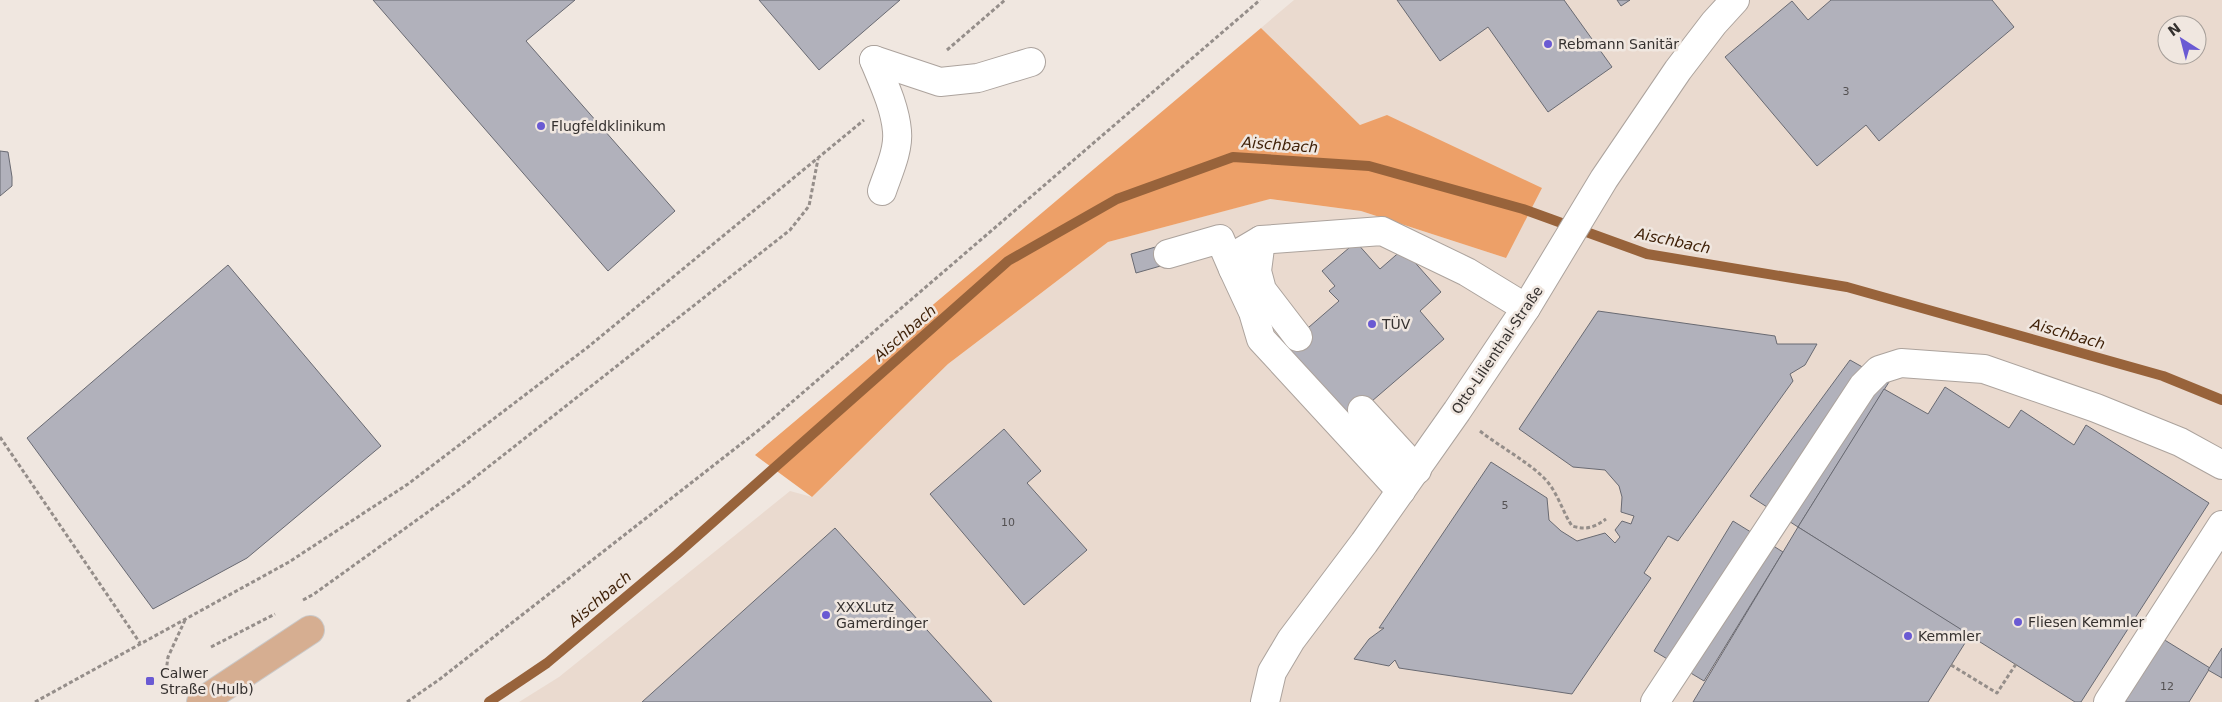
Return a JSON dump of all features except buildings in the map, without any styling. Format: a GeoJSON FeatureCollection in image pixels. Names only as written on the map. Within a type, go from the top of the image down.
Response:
{"type":"FeatureCollection","features":[{"type":"Feature","properties":{"kind":"main road"},"geometry":{"type":"LineString","coordinates":[[201,702],[310,630]]}},
{"type":"Feature","properties":{"kind":"street","name":"Otto-Lilienthal-Straße"},"geometry":{"type":"LineString","coordinates":[[1265,702],[1272,672],[1291,640],[1409,480],[1526,308],[1604,179],[1678,70],[1714,23],[1735,0]]}},
{"type":"Feature","properties":{"kind":"street"},"geometry":{"type":"LineString","coordinates":[[882,191],[894,155],[898,132],[889,99],[874,60],[940,82],[978,78],[1031,62]]}},
{"type":"Feature","properties":{"kind":"street"},"geometry":{"type":"LineString","coordinates":[[1233,269],[1238,253],[1261,240],[1382,231],[1467,272],[1526,308]]}},
{"type":"Feature","properties":{"kind":"street"},"geometry":{"type":"LineString","coordinates":[[1168,254],[1220,239],[1253,312],[1261,339],[1409,480]]}},
{"type":"Feature","properties":{"kind":"street"},"geometry":{"type":"LineString","coordinates":[[1261,240],[1256,271],[1262,290],[1298,337]]}},
{"type":"Feature","properties":{"kind":"street"},"geometry":{"type":"LineString","coordinates":[[1655,702],[1863,386],[1879,370],[1901,363],[1984,369],[2096,408],[2180,442],[2222,465]]}},
{"type":"Feature","properties":{"kind":"street"},"geometry":{"type":"LineString","coordinates":[[1362,410],[1409,480]]}},
{"type":"Feature","properties":{"kind":"street"},"geometry":{"type":"LineString","coordinates":[[2108,702],[2222,525]]}},
{"type":"Feature","properties":{"kind":"path"},"geometry":{"type":"LineString","coordinates":[[918,74],[1005,0]]}},
{"type":"Feature","properties":{"kind":"path"},"geometry":{"type":"LineString","coordinates":[[407,702],[440,679],[764,426],[1260,0]]}},
{"type":"Feature","properties":{"kind":"path"},"geometry":{"type":"LineString","coordinates":[[35,702],[289,562],[408,484],[588,347],[889,99]]}},
{"type":"Feature","properties":{"kind":"path"},"geometry":{"type":"LineString","coordinates":[[297,603],[314,594],[464,486],[790,230],[809,206],[818,159]]}},
{"type":"Feature","properties":{"kind":"path"},"geometry":{"type":"LineString","coordinates":[[0,437],[140,643]]}},
{"type":"Feature","properties":{"kind":"path"},"geometry":{"type":"LineString","coordinates":[[1497,446],[1543,477],[1556,496],[1572,526],[1585,530],[1606,520]]}},
{"type":"Feature","properties":{"kind":"path"},"geometry":{"type":"LineString","coordinates":[[211,647],[280,612]]}},
{"type":"Feature","properties":{"kind":"path"},"geometry":{"type":"LineString","coordinates":[[166,672],[168,658],[186,619]]}},
{"type":"Feature","properties":{"kind":"path"},"geometry":{"type":"LineString","coordinates":[[1951,665],[1997,693],[2016,664]]}},
{"type":"Feature","properties":{"kind":"shaded area"},"geometry":{"type":"Polygon","coordinates":[[[1294,0],[2222,0],[2222,702],[519,702],[559,677],[790,491],[812,497],[948,364],[1108,242],[1269,199],[1361,211],[1506,258],[1360,125],[1261,28],[1294,0]]]}},
{"type":"Feature","properties":{"kind":"shaded area"},"geometry":{"type":"Polygon","coordinates":[[[1261,28],[1360,125],[1387,115],[1542,188],[1506,258],[1361,211],[1270,199],[1108,242],[948,364],[812,497],[755,455],[1261,28]]]}},
{"type":"Feature","properties":{"kind":"waterway","name":"Aischbach"},"geometry":{"type":"LineString","coordinates":[[489,702],[547,663],[677,554],[1008,261],[1117,199],[1233,157],[1369,166],[1523,209],[1647,254],[1847,287],[2163,376],[2222,400]]}},
{"type":"Feature","properties":{"kind":"place","name":"Rebmann Sanitär"},"geometry":{"type":"Point","coordinates":[1548,44]}},
{"type":"Feature","properties":{"kind":"place","name":"Flugfeldklinikum"},"geometry":{"type":"Point","coordinates":[541,126]}},
{"type":"Feature","properties":{"kind":"place","name":"TÜV"},"geometry":{"type":"Point","coordinates":[1372,324]}},
{"type":"Feature","properties":{"kind":"place","name":"XXXLutz Gamerdinger"},"geometry":{"type":"Point","coordinates":[826,615]}},
{"type":"Feature","properties":{"kind":"place","name":"Fliesen Kemmler"},"geometry":{"type":"Point","coordinates":[2018,622]}},
{"type":"Feature","properties":{"kind":"place","name":"Kemmler"},"geometry":{"type":"Point","coordinates":[1908,636]}},
{"type":"Feature","properties":{"kind":"place","name":"Calwer Straße (Hulb)"},"geometry":{"type":"Point","coordinates":[150,681]}}]}
